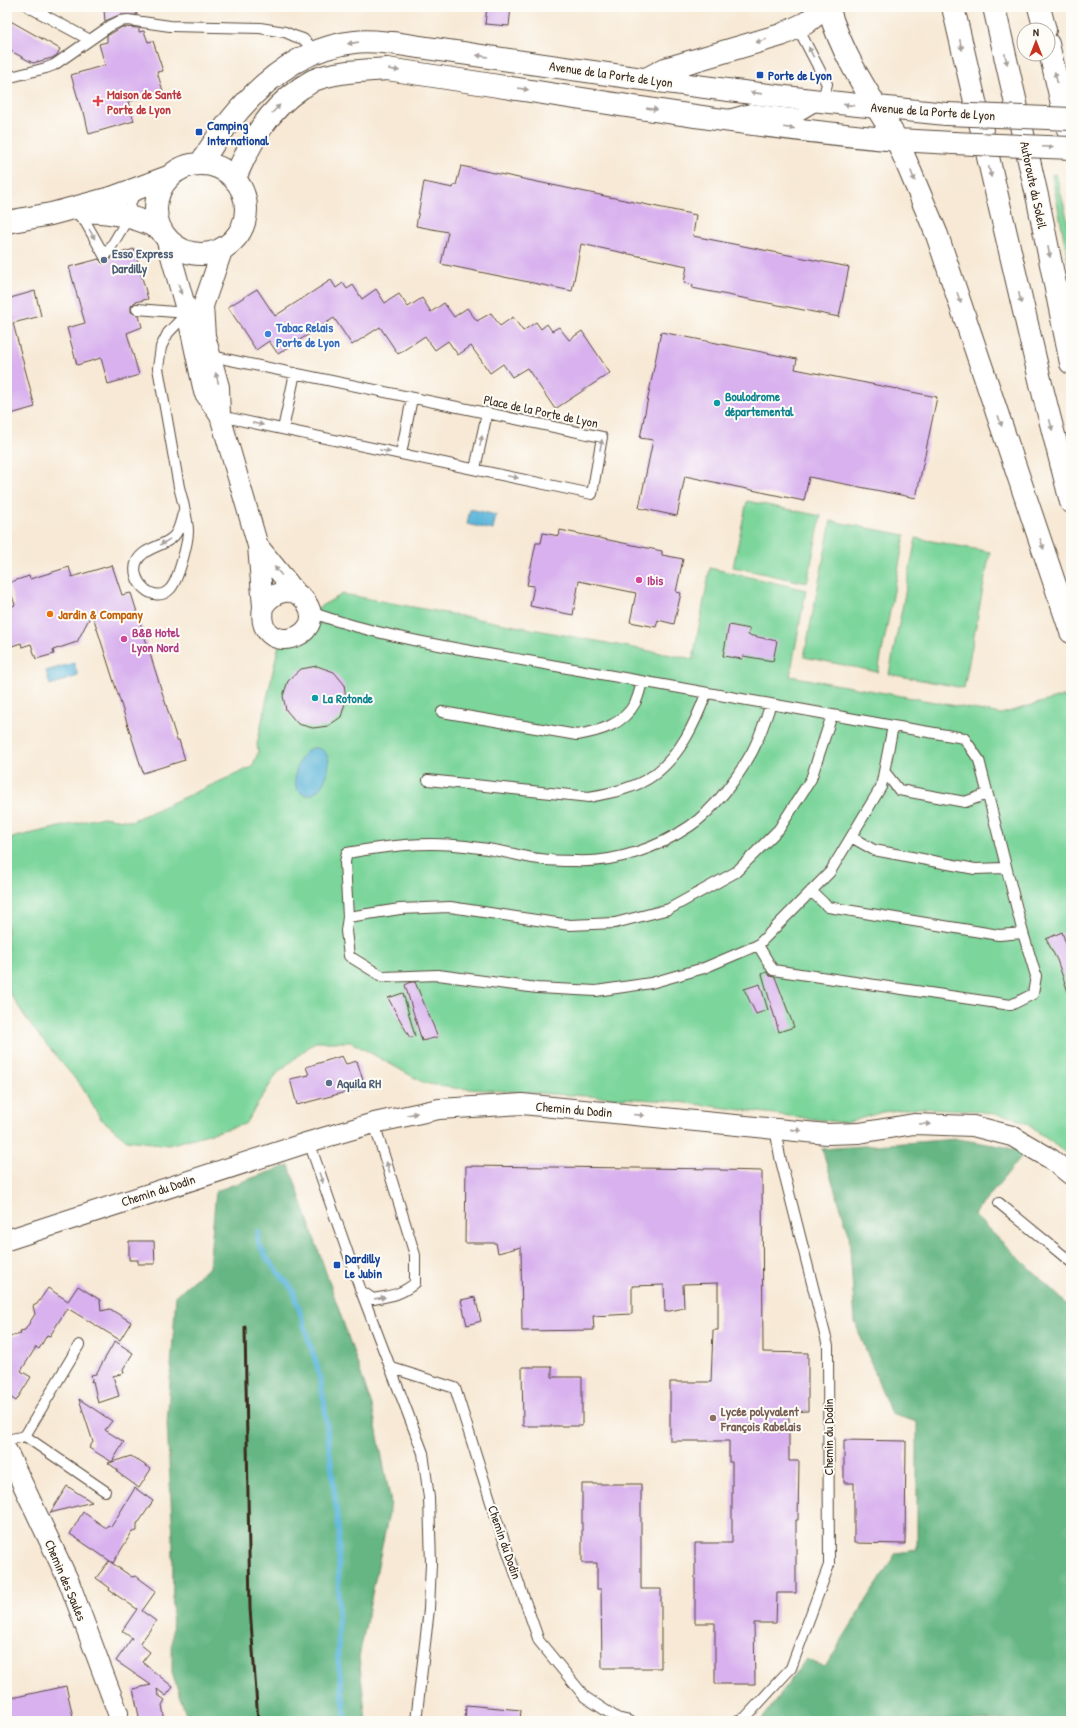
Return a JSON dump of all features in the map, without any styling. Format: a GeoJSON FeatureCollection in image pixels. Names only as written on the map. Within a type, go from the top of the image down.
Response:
{"type":"FeatureCollection","features":[{"type":"Feature","properties":{"kind":"main road"},"geometry":{"type":"LineString","coordinates":[[648,78],[665,70],[781,35],[798,28],[827,7],[844,52],[861,84],[897,140],[938,235],[1071,632]]}},
{"type":"Feature","properties":{"kind":"main road"},"geometry":{"type":"LineString","coordinates":[[953,7],[1040,384],[1071,502]]}},
{"type":"Feature","properties":{"kind":"main road","name":"Autoroute du Soleil"},"geometry":{"type":"LineString","coordinates":[[994,7],[1038,200],[1071,363]]}},
{"type":"Feature","properties":{"kind":"main road"},"geometry":{"type":"LineString","coordinates":[[1039,7],[1043,22]]}},
{"type":"Feature","properties":{"kind":"main road","name":"Avenue de la Porte de Lyon"},"geometry":{"type":"LineString","coordinates":[[200,163],[220,132],[268,81],[301,58],[334,46],[356,42],[374,42],[822,102],[946,114],[1071,119]]}},
{"type":"Feature","properties":{"kind":"main road"},"geometry":{"type":"LineString","coordinates":[[1052,62],[1071,142]]}},
{"type":"Feature","properties":{"kind":"main road"},"geometry":{"type":"LineString","coordinates":[[235,178],[243,160],[265,121],[287,98],[314,80],[346,72],[387,69],[716,118],[857,137],[1071,148]]}},
{"type":"Feature","properties":{"kind":"main road"},"geometry":{"type":"LineString","coordinates":[[51,214],[76,212],[128,215],[162,233],[178,248],[193,254],[208,254],[223,248],[237,236],[242,228],[246,216],[246,202],[242,189],[235,178],[225,170],[213,165],[200,163],[189,165],[177,170],[168,177],[160,188],[155,201],[155,214],[162,233]]}},
{"type":"Feature","properties":{"kind":"main road"},"geometry":{"type":"LineString","coordinates":[[7,222],[51,214],[114,197],[168,177]]}},
{"type":"Feature","properties":{"kind":"street"},"geometry":{"type":"LineString","coordinates":[[162,233],[206,336],[219,387],[220,416],[258,546],[263,607],[262,616],[267,630],[272,636],[288,640],[295,638],[302,634],[310,620],[308,605],[258,546]]}},
{"type":"Feature","properties":{"kind":"street"},"geometry":{"type":"LineString","coordinates":[[220,416],[204,392],[195,309],[223,248]]}},
{"type":"Feature","properties":{"kind":"street"},"geometry":{"type":"LineString","coordinates":[[263,607],[274,595],[282,592],[298,594]]}},
{"type":"Feature","properties":{"kind":"street","name":"Chemin du Dodin"},"geometry":{"type":"LineString","coordinates":[[7,1240],[309,1142],[374,1123],[439,1108],[522,1104],[827,1134],[859,1133],[914,1124],[973,1126],[1012,1136],[1052,1159],[1071,1175]]}},
{"type":"Feature","properties":{"kind":"street","name":"Chemin des Saules"},"geometry":{"type":"LineString","coordinates":[[7,1451],[69,1582],[118,1713]]}},
{"type":"Feature","properties":{"kind":"lane"},"geometry":{"type":"LineString","coordinates":[[29,7],[90,40]]}},
{"type":"Feature","properties":{"kind":"lane"},"geometry":{"type":"LineString","coordinates":[[7,78],[46,68],[64,58],[110,26],[120,22],[137,21],[170,26],[244,27],[274,30],[303,39],[316,52]]}},
{"type":"Feature","properties":{"kind":"lane"},"geometry":{"type":"LineString","coordinates":[[716,118],[750,109],[800,115],[822,102],[826,84],[798,28]]}},
{"type":"Feature","properties":{"kind":"lane"},"geometry":{"type":"LineString","coordinates":[[76,212],[86,223],[105,257],[128,215],[135,189]]}},
{"type":"Feature","properties":{"kind":"lane"},"geometry":{"type":"LineString","coordinates":[[137,309],[195,309]]}},
{"type":"Feature","properties":{"kind":"lane"},"geometry":{"type":"LineString","coordinates":[[184,510],[176,535],[166,544],[153,548],[141,555],[135,567],[139,583],[145,590],[157,594],[167,592],[173,586],[180,569],[188,531],[158,368],[161,346],[168,333],[195,309]]}},
{"type":"Feature","properties":{"kind":"lane","name":"Place de la Porte de Lyon"},"geometry":{"type":"LineString","coordinates":[[211,356],[602,437],[592,494],[220,416]]}},
{"type":"Feature","properties":{"kind":"lane"},"geometry":{"type":"LineString","coordinates":[[283,429],[296,373]]}},
{"type":"Feature","properties":{"kind":"lane"},"geometry":{"type":"LineString","coordinates":[[401,454],[412,398]]}},
{"type":"Feature","properties":{"kind":"lane"},"geometry":{"type":"LineString","coordinates":[[476,469],[488,413]]}},
{"type":"Feature","properties":{"kind":"lane"},"geometry":{"type":"LineString","coordinates":[[310,612],[329,619],[413,641],[706,694],[964,738],[979,760],[1023,933],[1036,976],[1033,994],[1011,1005],[773,970],[758,945]]}},
{"type":"Feature","properties":{"kind":"lane"},"geometry":{"type":"LineString","coordinates":[[442,712],[577,735],[598,732],[627,715],[636,702],[642,682]]}},
{"type":"Feature","properties":{"kind":"lane"},"geometry":{"type":"LineString","coordinates":[[428,780],[589,797],[613,793],[639,783],[656,774],[683,743],[695,722],[706,694]]}},
{"type":"Feature","properties":{"kind":"lane"},"geometry":{"type":"LineString","coordinates":[[771,704],[753,750],[736,779],[715,803],[691,826],[662,842],[628,854],[606,859],[578,861],[539,859],[464,846],[426,844],[387,846],[347,853],[345,862],[348,917],[346,930],[349,956],[383,977],[438,975],[537,988],[596,991],[651,983],[704,968],[758,945],[830,872],[881,787],[893,726]]}},
{"type":"Feature","properties":{"kind":"lane"},"geometry":{"type":"LineString","coordinates":[[348,917],[400,909],[450,907],[570,925],[615,923],[669,909],[736,872],[779,829],[811,779],[832,715]]}},
{"type":"Feature","properties":{"kind":"lane"},"geometry":{"type":"LineString","coordinates":[[884,771],[899,790],[965,802],[987,794]]}},
{"type":"Feature","properties":{"kind":"lane"},"geometry":{"type":"LineString","coordinates":[[851,837],[874,850],[975,869],[1006,868]]}},
{"type":"Feature","properties":{"kind":"lane"},"geometry":{"type":"LineString","coordinates":[[811,891],[828,907],[999,935],[1023,933]]}},
{"type":"Feature","properties":{"kind":"lane"},"geometry":{"type":"LineString","coordinates":[[361,1291],[373,1299],[392,1296],[405,1291],[415,1283],[415,1255],[374,1123]]}},
{"type":"Feature","properties":{"kind":"lane","name":"Chemin du Dodin"},"geometry":{"type":"LineString","coordinates":[[736,1721],[745,1718],[791,1668],[829,1565],[828,1346],[780,1156],[775,1128]]}},
{"type":"Feature","properties":{"kind":"lane"},"geometry":{"type":"LineString","coordinates":[[309,1142],[361,1291],[392,1368],[423,1453],[429,1498],[431,1564],[429,1609],[416,1721]]}},
{"type":"Feature","properties":{"kind":"lane"},"geometry":{"type":"LineString","coordinates":[[999,1203],[1071,1262]]}},
{"type":"Feature","properties":{"kind":"lane"},"geometry":{"type":"LineString","coordinates":[[7,1440],[25,1436],[79,1345]]}},
{"type":"Feature","properties":{"kind":"lane","name":"Chemin du Dodin"},"geometry":{"type":"LineString","coordinates":[[392,1368],[455,1388],[495,1515],[539,1641],[585,1697],[617,1718],[630,1721]]}},
{"type":"Feature","properties":{"kind":"lane"},"geometry":{"type":"LineString","coordinates":[[25,1436],[105,1491]]}},
{"type":"Feature","properties":{"kind":"green space"},"geometry":{"type":"Polygon","coordinates":[[[1056,174],[1071,234],[1071,277],[1052,175],[1056,174]]]}},
{"type":"Feature","properties":{"kind":"green space"},"geometry":{"type":"Polygon","coordinates":[[[747,501],[821,516],[807,583],[733,567],[747,501]]]}},
{"type":"Feature","properties":{"kind":"green space"},"geometry":{"type":"Polygon","coordinates":[[[831,521],[905,535],[878,672],[804,657],[831,521]]]}},
{"type":"Feature","properties":{"kind":"green space"},"geometry":{"type":"Polygon","coordinates":[[[916,538],[990,552],[964,688],[889,674],[916,538]]]}},
{"type":"Feature","properties":{"kind":"green space"},"geometry":{"type":"Polygon","coordinates":[[[710,568],[806,590],[790,676],[1001,714],[1071,694],[1071,1157],[1027,1124],[1013,1117],[969,1110],[917,1108],[882,1112],[846,1123],[670,1101],[453,1088],[424,1083],[351,1042],[315,1042],[278,1072],[245,1124],[168,1145],[127,1140],[100,1118],[82,1087],[32,1027],[7,989],[7,839],[103,817],[131,821],[252,767],[258,753],[257,744],[280,639],[302,634],[310,612],[343,594],[693,659],[710,568]]]}},
{"type":"Feature","properties":{"kind":"green space"},"geometry":{"type":"Polygon","coordinates":[[[958,1139],[1006,1147],[1024,1153],[974,1215],[1071,1308],[1071,1721],[761,1721],[806,1659],[825,1667],[896,1553],[917,1550],[917,1422],[891,1414],[855,1322],[849,1234],[822,1149],[958,1139]]]}},
{"type":"Feature","properties":{"kind":"green space"},"geometry":{"type":"Polygon","coordinates":[[[289,1165],[372,1406],[391,1503],[359,1657],[366,1721],[188,1721],[172,1672],[173,1538],[167,1424],[176,1295],[209,1267],[216,1191],[289,1165]]]}},
{"type":"Feature","properties":{"kind":"water"},"geometry":{"type":"Polygon","coordinates":[[[470,509],[496,515],[493,530],[467,524],[470,509]]]}},
{"type":"Feature","properties":{"kind":"water"},"geometry":{"type":"Polygon","coordinates":[[[74,663],[78,676],[50,685],[46,671],[74,663]]]}},
{"type":"Feature","properties":{"kind":"water"},"geometry":{"type":"Polygon","coordinates":[[[312,748],[321,750],[327,755],[329,763],[328,772],[319,789],[313,794],[306,795],[300,792],[296,786],[295,779],[298,764],[307,751],[312,748]]]}},
{"type":"Feature","properties":{"kind":"building"},"geometry":{"type":"Polygon","coordinates":[[[136,7],[137,15],[119,15],[105,21],[104,10],[136,7]]]}},
{"type":"Feature","properties":{"kind":"building"},"geometry":{"type":"Polygon","coordinates":[[[487,7],[511,7],[509,26],[485,24],[487,7]]]}},
{"type":"Feature","properties":{"kind":"building"},"geometry":{"type":"Polygon","coordinates":[[[7,19],[60,49],[57,55],[52,58],[33,63],[7,49],[7,19]]]}},
{"type":"Feature","properties":{"kind":"building"},"geometry":{"type":"Polygon","coordinates":[[[122,27],[139,28],[139,32],[144,31],[148,42],[153,41],[163,71],[157,72],[163,91],[128,102],[134,121],[89,134],[84,112],[82,112],[71,75],[105,65],[99,44],[107,42],[107,36],[122,27]]]}},
{"type":"Feature","properties":{"kind":"building"},"geometry":{"type":"Polygon","coordinates":[[[461,166],[696,215],[693,236],[849,267],[839,317],[692,288],[693,285],[684,283],[687,266],[581,244],[572,291],[441,264],[448,232],[416,226],[424,182],[453,188],[454,185],[456,185],[461,166]]]}},
{"type":"Feature","properties":{"kind":"building"},"geometry":{"type":"Polygon","coordinates":[[[134,249],[148,299],[135,302],[131,306],[131,312],[139,316],[142,327],[127,333],[139,375],[108,384],[101,358],[77,365],[67,328],[85,323],[69,267],[99,259],[102,263],[108,263],[114,255],[134,249]]]}},
{"type":"Feature","properties":{"kind":"building"},"geometry":{"type":"Polygon","coordinates":[[[331,280],[336,288],[343,283],[347,289],[353,285],[362,299],[376,289],[385,303],[399,294],[408,307],[422,298],[431,312],[444,303],[454,317],[467,308],[477,321],[491,313],[500,326],[513,317],[523,331],[536,322],[541,329],[547,324],[552,331],[559,327],[569,340],[582,331],[610,373],[555,409],[527,368],[512,377],[503,364],[490,373],[471,346],[458,355],[448,341],[435,350],[425,336],[398,354],[380,327],[352,345],[334,318],[278,354],[269,341],[256,350],[228,307],[257,289],[275,316],[331,280]]]}},
{"type":"Feature","properties":{"kind":"building"},"geometry":{"type":"Polygon","coordinates":[[[35,291],[41,316],[13,323],[35,407],[11,414],[7,400],[7,299],[35,291]]]}},
{"type":"Feature","properties":{"kind":"building"},"geometry":{"type":"Polygon","coordinates":[[[661,332],[797,359],[795,369],[937,397],[916,498],[809,477],[804,501],[685,476],[677,516],[639,508],[653,440],[640,438],[661,332]]]}},
{"type":"Feature","properties":{"kind":"building","name":"Ibis"},"geometry":{"type":"Polygon","coordinates":[[[560,530],[662,551],[662,555],[683,559],[676,592],[681,593],[674,624],[658,620],[656,627],[630,622],[636,593],[579,581],[573,615],[530,606],[534,586],[527,585],[536,543],[541,543],[543,533],[559,536],[560,530]]]}},
{"type":"Feature","properties":{"kind":"building"},"geometry":{"type":"Polygon","coordinates":[[[112,565],[122,595],[131,593],[177,740],[179,740],[185,760],[143,773],[92,613],[77,642],[53,650],[54,654],[36,659],[31,644],[22,647],[21,643],[9,647],[7,639],[7,608],[15,605],[8,583],[29,576],[30,579],[69,567],[72,577],[112,565]]]}},
{"type":"Feature","properties":{"kind":"building"},"geometry":{"type":"Polygon","coordinates":[[[729,625],[750,629],[748,635],[777,641],[773,661],[743,656],[742,659],[723,656],[729,625]]]}},
{"type":"Feature","properties":{"kind":"building","name":"La Rotonde"},"geometry":{"type":"Polygon","coordinates":[[[317,666],[334,672],[344,684],[346,700],[341,717],[328,726],[313,728],[298,724],[286,710],[283,696],[288,681],[301,669],[317,666]]]}},
{"type":"Feature","properties":{"kind":"building"},"geometry":{"type":"Polygon","coordinates":[[[1062,932],[1067,947],[1071,946],[1071,992],[1068,992],[1057,960],[1046,939],[1062,932]]]}},
{"type":"Feature","properties":{"kind":"building"},"geometry":{"type":"Polygon","coordinates":[[[767,972],[770,976],[775,977],[794,1027],[779,1032],[762,974],[767,972]]]}},
{"type":"Feature","properties":{"kind":"building"},"geometry":{"type":"Polygon","coordinates":[[[415,982],[438,1037],[422,1041],[405,985],[415,982]]]}},
{"type":"Feature","properties":{"kind":"building"},"geometry":{"type":"Polygon","coordinates":[[[760,984],[768,1010],[756,1014],[744,989],[760,984]]]}},
{"type":"Feature","properties":{"kind":"building"},"geometry":{"type":"Polygon","coordinates":[[[403,993],[415,1036],[410,1038],[388,998],[403,993]]]}},
{"type":"Feature","properties":{"kind":"building"},"geometry":{"type":"Polygon","coordinates":[[[342,1056],[346,1064],[357,1061],[365,1087],[297,1105],[290,1079],[309,1075],[306,1067],[342,1056]]]}},
{"type":"Feature","properties":{"kind":"building"},"geometry":{"type":"Polygon","coordinates":[[[466,1166],[720,1169],[762,1171],[763,1352],[808,1353],[808,1411],[789,1412],[789,1461],[799,1461],[798,1520],[796,1520],[796,1593],[777,1593],[776,1623],[754,1623],[755,1684],[715,1684],[715,1623],[695,1623],[695,1543],[732,1543],[732,1462],[729,1462],[729,1441],[670,1441],[670,1382],[711,1382],[713,1330],[718,1330],[718,1283],[683,1284],[684,1308],[665,1312],[664,1285],[632,1286],[632,1314],[593,1316],[594,1330],[522,1331],[521,1247],[498,1253],[496,1243],[465,1243],[466,1166]]]}},
{"type":"Feature","properties":{"kind":"building"},"geometry":{"type":"Polygon","coordinates":[[[129,1241],[154,1241],[155,1264],[138,1264],[138,1260],[129,1260],[129,1241]]]}},
{"type":"Feature","properties":{"kind":"building"},"geometry":{"type":"Polygon","coordinates":[[[78,1286],[100,1300],[101,1311],[110,1309],[131,1322],[120,1340],[67,1308],[50,1336],[47,1335],[39,1349],[36,1347],[21,1371],[31,1377],[16,1401],[7,1395],[7,1374],[12,1366],[7,1362],[8,1337],[21,1334],[20,1331],[25,1330],[35,1314],[33,1306],[37,1304],[48,1288],[68,1301],[78,1286]]]}},
{"type":"Feature","properties":{"kind":"building"},"geometry":{"type":"Polygon","coordinates":[[[475,1297],[481,1321],[467,1325],[461,1300],[475,1297]]]}},
{"type":"Feature","properties":{"kind":"building"},"geometry":{"type":"Polygon","coordinates":[[[115,1341],[133,1353],[123,1369],[124,1373],[113,1376],[119,1396],[98,1403],[93,1381],[91,1382],[91,1375],[96,1374],[115,1341]]]}},
{"type":"Feature","properties":{"kind":"building"},"geometry":{"type":"Polygon","coordinates":[[[522,1367],[552,1367],[552,1377],[582,1377],[582,1426],[523,1426],[522,1367]]]}},
{"type":"Feature","properties":{"kind":"building"},"geometry":{"type":"Polygon","coordinates":[[[79,1399],[112,1421],[105,1430],[124,1442],[112,1462],[89,1448],[93,1442],[79,1399]]]}},
{"type":"Feature","properties":{"kind":"building"},"geometry":{"type":"Polygon","coordinates":[[[844,1440],[906,1441],[905,1544],[854,1543],[854,1483],[844,1483],[844,1440]]]}},
{"type":"Feature","properties":{"kind":"building"},"geometry":{"type":"Polygon","coordinates":[[[131,1456],[151,1469],[139,1488],[117,1472],[118,1470],[108,1463],[131,1456]]]}},
{"type":"Feature","properties":{"kind":"building"},"geometry":{"type":"Polygon","coordinates":[[[582,1484],[641,1484],[641,1589],[661,1589],[661,1668],[602,1668],[601,1589],[597,1589],[597,1563],[582,1563],[582,1484]]]}},
{"type":"Feature","properties":{"kind":"building"},"geometry":{"type":"Polygon","coordinates":[[[67,1486],[92,1502],[50,1513],[67,1486]]]}},
{"type":"Feature","properties":{"kind":"building"},"geometry":{"type":"Polygon","coordinates":[[[135,1488],[153,1501],[137,1523],[137,1531],[132,1532],[113,1563],[70,1534],[83,1512],[106,1528],[108,1525],[111,1527],[135,1488]]]}},
{"type":"Feature","properties":{"kind":"building"},"geometry":{"type":"Polygon","coordinates":[[[109,1561],[132,1577],[136,1576],[156,1591],[142,1611],[156,1621],[140,1644],[150,1652],[142,1662],[173,1687],[166,1696],[157,1689],[158,1695],[165,1700],[162,1705],[165,1721],[140,1721],[133,1689],[151,1685],[116,1661],[132,1638],[122,1631],[137,1609],[109,1590],[110,1588],[96,1578],[109,1561]]]}},
{"type":"Feature","properties":{"kind":"building"},"geometry":{"type":"Polygon","coordinates":[[[66,1686],[74,1721],[7,1721],[7,1699],[66,1686]]]}},
{"type":"Feature","properties":{"kind":"building"},"geometry":{"type":"Polygon","coordinates":[[[466,1705],[521,1710],[520,1721],[465,1721],[466,1705]]]}},
{"type":"Feature","properties":{"kind":"waterway"},"geometry":{"type":"LineString","coordinates":[[258,1232],[259,1244],[268,1260],[293,1290],[317,1366],[324,1401],[339,1533],[338,1659],[346,1721]]}},
{"type":"Feature","properties":{"kind":"railway"},"geometry":{"type":"LineString","coordinates":[[245,1327],[250,1608],[258,1721]]}},
{"type":"Feature","properties":{"kind":"place","name":"Porte de Lyon"},"geometry":{"type":"Point","coordinates":[760,75]}},
{"type":"Feature","properties":{"kind":"place","name":"Maison de Santé Porte de Lyon"},"geometry":{"type":"Point","coordinates":[98,101]}},
{"type":"Feature","properties":{"kind":"place","name":"Camping International"},"geometry":{"type":"Point","coordinates":[199,132]}},
{"type":"Feature","properties":{"kind":"place","name":"Esso Express Dardilly"},"geometry":{"type":"Point","coordinates":[104,260]}},
{"type":"Feature","properties":{"kind":"place","name":"Tabac Relais Porte de Lyon"},"geometry":{"type":"Point","coordinates":[268,334]}},
{"type":"Feature","properties":{"kind":"place","name":"Boulodrome départemental"},"geometry":{"type":"Point","coordinates":[717,403]}},
{"type":"Feature","properties":{"kind":"place","name":"Ibis"},"geometry":{"type":"Point","coordinates":[639,580]}},
{"type":"Feature","properties":{"kind":"place","name":"Jardin & Company"},"geometry":{"type":"Point","coordinates":[50,614]}},
{"type":"Feature","properties":{"kind":"place","name":"B&B Hotel Lyon Nord"},"geometry":{"type":"Point","coordinates":[124,639]}},
{"type":"Feature","properties":{"kind":"place","name":"La Rotonde"},"geometry":{"type":"Point","coordinates":[315,698]}},
{"type":"Feature","properties":{"kind":"place","name":"Aquila RH"},"geometry":{"type":"Point","coordinates":[329,1083]}},
{"type":"Feature","properties":{"kind":"place","name":"Dardilly Le Jubin"},"geometry":{"type":"Point","coordinates":[337,1265]}},
{"type":"Feature","properties":{"kind":"place","name":"Lycée polyvalent François Rabelais"},"geometry":{"type":"Point","coordinates":[713,1418]}}]}
